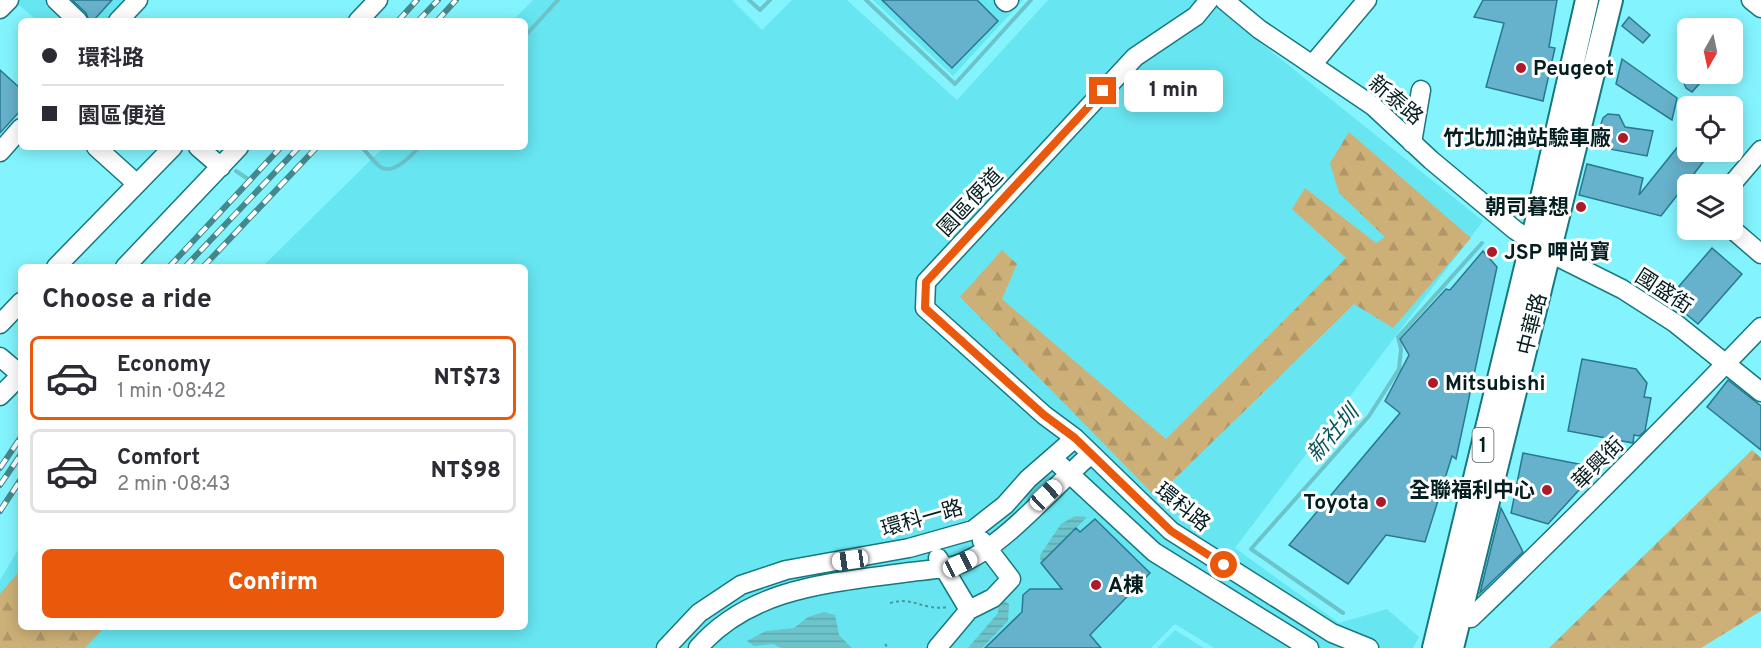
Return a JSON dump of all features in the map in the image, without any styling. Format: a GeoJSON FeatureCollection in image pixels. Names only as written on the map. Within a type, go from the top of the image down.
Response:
{"type":"FeatureCollection","features":[{"type":"Feature","properties":{"kind":"main road","name":"中華路"},"geometry":{"type":"LineString","coordinates":[[1452,648],[1541,248],[1587,0]]}},
{"type":"Feature","properties":{"kind":"main road","name":"中華路"},"geometry":{"type":"LineString","coordinates":[[1434,648],[1541,248],[1611,0]]}},
{"type":"Feature","properties":{"kind":"street"},"geometry":{"type":"LineString","coordinates":[[0,9],[9,0]]}},
{"type":"Feature","properties":{"kind":"street"},"geometry":{"type":"LineString","coordinates":[[56,0],[75,18]]}},
{"type":"Feature","properties":{"kind":"street"},"geometry":{"type":"LineString","coordinates":[[121,18],[138,0]]}},
{"type":"Feature","properties":{"kind":"street"},"geometry":{"type":"LineString","coordinates":[[361,18],[378,0]]}},
{"type":"Feature","properties":{"kind":"street","name":"園區便道"},"geometry":{"type":"LineString","coordinates":[[1075,438],[1044,415],[925,308],[926,282],[1135,57],[1196,16],[1209,0]]}},
{"type":"Feature","properties":{"kind":"street","name":"新泰路"},"geometry":{"type":"LineString","coordinates":[[1224,0],[1258,29],[1373,106],[1412,143],[1541,248]]}},
{"type":"Feature","properties":{"kind":"street"},"geometry":{"type":"LineString","coordinates":[[1312,65],[1367,0]]}},
{"type":"Feature","properties":{"kind":"street"},"geometry":{"type":"LineString","coordinates":[[1751,0],[1761,8]]}},
{"type":"Feature","properties":{"kind":"street"},"geometry":{"type":"LineString","coordinates":[[1412,143],[1421,90]]}},
{"type":"Feature","properties":{"kind":"street"},"geometry":{"type":"LineString","coordinates":[[0,152],[18,131]]}},
{"type":"Feature","properties":{"kind":"street"},"geometry":{"type":"LineString","coordinates":[[99,150],[137,184]]}},
{"type":"Feature","properties":{"kind":"street"},"geometry":{"type":"LineString","coordinates":[[59,264],[170,150]]}},
{"type":"Feature","properties":{"kind":"street"},"geometry":{"type":"LineString","coordinates":[[201,150],[221,167]]}},
{"type":"Feature","properties":{"kind":"street"},"geometry":{"type":"LineString","coordinates":[[128,264],[236,150]]}},
{"type":"Feature","properties":{"kind":"street"},"geometry":{"type":"LineString","coordinates":[[1742,174],[1759,158]]}},
{"type":"Feature","properties":{"kind":"street"},"geometry":{"type":"LineString","coordinates":[[1743,238],[1761,254]]}},
{"type":"Feature","properties":{"kind":"street","name":"國盛街"},"geometry":{"type":"LineString","coordinates":[[1541,248],[1590,271],[1666,317],[1761,392]]}},
{"type":"Feature","properties":{"kind":"street"},"geometry":{"type":"LineString","coordinates":[[0,324],[18,305]]}},
{"type":"Feature","properties":{"kind":"street","name":"華興街"},"geometry":{"type":"LineString","coordinates":[[1459,616],[1471,618],[1629,465],[1761,327]]}},
{"type":"Feature","properties":{"kind":"street"},"geometry":{"type":"LineString","coordinates":[[0,357],[18,372]]}},
{"type":"Feature","properties":{"kind":"street"},"geometry":{"type":"LineString","coordinates":[[0,396],[18,378]]}},
{"type":"Feature","properties":{"kind":"street","name":"環科路"},"geometry":{"type":"LineString","coordinates":[[1075,438],[1171,531],[1332,633],[1369,648]]}},
{"type":"Feature","properties":{"kind":"street","name":"環科一路"},"geometry":{"type":"LineString","coordinates":[[666,648],[699,613],[741,585],[786,570],[850,560],[930,543],[973,530],[1005,505],[1051,457],[1075,438]]}},
{"type":"Feature","properties":{"kind":"street"},"geometry":{"type":"LineString","coordinates":[[681,632],[697,648],[715,628],[759,603],[809,586],[960,564],[989,549],[1091,454]]}},
{"type":"Feature","properties":{"kind":"street"},"geometry":{"type":"LineString","coordinates":[[1051,457],[1154,552],[1309,648]]}},
{"type":"Feature","properties":{"kind":"street"},"geometry":{"type":"LineString","coordinates":[[937,648],[969,610],[993,598],[1011,579],[973,530]]}},
{"type":"Feature","properties":{"kind":"street"},"geometry":{"type":"LineString","coordinates":[[930,543],[969,610]]}},
{"type":"Feature","properties":{"kind":"street"},"geometry":{"type":"LineString","coordinates":[[1282,631],[1295,610]]}},
{"type":"Feature","properties":{"kind":"path"},"geometry":{"type":"LineString","coordinates":[[890,603],[904,599],[933,609],[955,606],[969,610]]}},
{"type":"Feature","properties":{"kind":"path"},"geometry":{"type":"LineString","coordinates":[[885,644],[888,648]]}},
{"type":"Feature","properties":{"kind":"shaded area"},"geometry":{"type":"Polygon","coordinates":[[[0,0],[127,0],[110,18],[34,18],[15,2],[0,19],[0,0]]]}},
{"type":"Feature","properties":{"kind":"shaded area"},"geometry":{"type":"Polygon","coordinates":[[[533,0],[732,0],[762,30],[792,0],[847,0],[957,100],[1048,0],[1207,0],[1483,221],[1235,548],[1339,623],[1387,609],[1419,637],[1413,648],[1214,648],[1175,624],[1151,648],[0,648],[0,580],[18,550],[18,630],[528,630],[528,264],[265,264],[381,150],[528,150],[528,18],[515,18],[533,0]]]}},
{"type":"Feature","properties":{"kind":"shaded area"},"geometry":{"type":"Polygon","coordinates":[[[873,0],[1023,0],[953,76],[873,0]]]}},
{"type":"Feature","properties":{"kind":"shaded area"},"geometry":{"type":"Polygon","coordinates":[[[1075,516],[1087,517],[1041,564],[1040,555],[1061,524],[1075,516]]]}},
{"type":"Feature","properties":{"kind":"shaded area"},"geometry":{"type":"Polygon","coordinates":[[[1000,598],[1009,604],[1008,621],[982,648],[968,648],[998,613],[1000,598]]]}},
{"type":"Feature","properties":{"kind":"shaded area"},"geometry":{"type":"Polygon","coordinates":[[[824,612],[835,615],[839,635],[852,648],[781,648],[773,644],[754,646],[747,641],[766,631],[794,628],[808,617],[824,612]]]}},
{"type":"Feature","properties":{"kind":"shaded area"},"geometry":{"type":"Polygon","coordinates":[[[1175,630],[1204,648],[1157,648],[1175,630]]]}},
{"type":"Feature","properties":{"kind":"green space"},"geometry":{"type":"Polygon","coordinates":[[[1349,132],[1471,238],[1393,328],[1354,304],[1156,497],[960,297],[1002,250],[1017,264],[1002,299],[1166,439],[1346,258],[1292,209],[1305,188],[1376,243],[1385,237],[1339,193],[1330,163],[1349,132]]]}},
{"type":"Feature","properties":{"kind":"green space"},"geometry":{"type":"Polygon","coordinates":[[[1752,450],[1761,458],[1761,611],[1701,648],[1549,648],[1752,450]]]}},
{"type":"Feature","properties":{"kind":"green space"},"geometry":{"type":"Polygon","coordinates":[[[18,573],[18,630],[102,630],[85,648],[0,648],[0,594],[18,573]]]}},
{"type":"Feature","properties":{"kind":"building"},"geometry":{"type":"Polygon","coordinates":[[[72,0],[112,0],[96,18],[88,18],[86,13],[72,0]]]}},
{"type":"Feature","properties":{"kind":"building"},"geometry":{"type":"Polygon","coordinates":[[[882,0],[977,0],[998,21],[952,68],[882,0]]]}},
{"type":"Feature","properties":{"kind":"building"},"geometry":{"type":"Polygon","coordinates":[[[1483,0],[1557,0],[1549,47],[1555,48],[1543,101],[1486,87],[1504,23],[1474,17],[1483,0]]]}},
{"type":"Feature","properties":{"kind":"building"},"geometry":{"type":"Polygon","coordinates":[[[1629,17],[1650,35],[1643,43],[1622,26],[1629,17]]]}},
{"type":"Feature","properties":{"kind":"building"},"geometry":{"type":"Polygon","coordinates":[[[1622,59],[1677,98],[1672,120],[1616,84],[1622,59]]]}},
{"type":"Feature","properties":{"kind":"building"},"geometry":{"type":"Polygon","coordinates":[[[0,70],[18,86],[18,113],[0,133],[0,70]]]}},
{"type":"Feature","properties":{"kind":"building"},"geometry":{"type":"Polygon","coordinates":[[[1684,84],[1699,84],[1692,92],[1684,84]]]}},
{"type":"Feature","properties":{"kind":"building","name":"竹北加油站驗車廠"},"geometry":{"type":"Polygon","coordinates":[[[1608,114],[1619,115],[1625,127],[1653,131],[1647,156],[1593,146],[1596,130],[1599,130],[1603,118],[1608,114]]]}},
{"type":"Feature","properties":{"kind":"building"},"geometry":{"type":"Polygon","coordinates":[[[1677,148],[1677,162],[1703,162],[1694,174],[1677,174],[1677,196],[1661,216],[1579,195],[1587,164],[1643,178],[1639,195],[1677,148]]]}},
{"type":"Feature","properties":{"kind":"building"},"geometry":{"type":"Polygon","coordinates":[[[1712,248],[1742,274],[1698,324],[1668,299],[1712,248]]]}},
{"type":"Feature","properties":{"kind":"building"},"geometry":{"type":"Polygon","coordinates":[[[1483,251],[1497,267],[1456,459],[1452,456],[1425,542],[1386,535],[1348,584],[1289,545],[1400,413],[1385,401],[1409,355],[1400,339],[1446,289],[1450,290],[1483,251]]]}},
{"type":"Feature","properties":{"kind":"building"},"geometry":{"type":"Polygon","coordinates":[[[1582,359],[1636,369],[1647,383],[1644,397],[1651,398],[1645,431],[1639,436],[1634,435],[1633,443],[1568,431],[1582,359]]]}},
{"type":"Feature","properties":{"kind":"building"},"geometry":{"type":"Polygon","coordinates":[[[1728,380],[1761,406],[1761,450],[1707,407],[1728,380]]]}},
{"type":"Feature","properties":{"kind":"building","name":"全聯福利中心"},"geometry":{"type":"Polygon","coordinates":[[[1523,453],[1599,468],[1548,524],[1511,513],[1523,453]]]}},
{"type":"Feature","properties":{"kind":"building"},"geometry":{"type":"Polygon","coordinates":[[[1501,508],[1523,552],[1480,593],[1501,508]]]}},
{"type":"Feature","properties":{"kind":"building","name":"A棟"},"geometry":{"type":"Polygon","coordinates":[[[1095,519],[1150,573],[1090,635],[1101,648],[985,648],[1022,612],[1023,595],[1030,589],[1062,589],[1041,563],[1076,528],[1080,532],[1095,519]]]}},
{"type":"Feature","properties":{"kind":"waterway","name":"新社圳"},"geometry":{"type":"LineString","coordinates":[[528,33],[558,0]]}},
{"type":"Feature","properties":{"kind":"waterway","name":"新社圳"},"geometry":{"type":"LineString","coordinates":[[749,0],[760,10],[770,0]]}},
{"type":"Feature","properties":{"kind":"waterway","name":"新社圳"},"geometry":{"type":"LineString","coordinates":[[866,0],[955,84],[1031,0]]}},
{"type":"Feature","properties":{"kind":"waterway","name":"新社圳"},"geometry":{"type":"LineString","coordinates":[[364,150],[382,168],[387,169],[403,163],[416,150]]}},
{"type":"Feature","properties":{"kind":"waterway","name":"新社圳"},"geometry":{"type":"LineString","coordinates":[[236,171],[248,179]]}},
{"type":"Feature","properties":{"kind":"waterway","name":"新社圳"},"geometry":{"type":"LineString","coordinates":[[1343,613],[1251,549],[1369,416],[1399,369],[1401,349],[1398,337],[1482,243]]}},
{"type":"Feature","properties":{"kind":"railway"},"geometry":{"type":"LineString","coordinates":[[401,18],[417,0]]}},
{"type":"Feature","properties":{"kind":"railway"},"geometry":{"type":"LineString","coordinates":[[421,18],[438,0]]}},
{"type":"Feature","properties":{"kind":"railway"},"geometry":{"type":"LineString","coordinates":[[440,18],[456,0]]}},
{"type":"Feature","properties":{"kind":"railway"},"geometry":{"type":"LineString","coordinates":[[172,264],[278,150]]}},
{"type":"Feature","properties":{"kind":"railway"},"geometry":{"type":"LineString","coordinates":[[188,264],[296,150]]}},
{"type":"Feature","properties":{"kind":"railway"},"geometry":{"type":"LineString","coordinates":[[206,264],[314,150]]}},
{"type":"Feature","properties":{"kind":"railway"},"geometry":{"type":"LineString","coordinates":[[0,468],[18,441]]}},
{"type":"Feature","properties":{"kind":"railway"},"geometry":{"type":"LineString","coordinates":[[0,485],[18,458]]}},
{"type":"Feature","properties":{"kind":"railway"},"geometry":{"type":"LineString","coordinates":[[0,511],[18,484]]}},
{"type":"Feature","properties":{"kind":"place","name":"Peugeot"},"geometry":{"type":"Point","coordinates":[1521,68]}},
{"type":"Feature","properties":{"kind":"place","name":"竹北加油站驗車廠"},"geometry":{"type":"Point","coordinates":[1623,138]}},
{"type":"Feature","properties":{"kind":"place","name":"朝司暮想"},"geometry":{"type":"Point","coordinates":[1581,207]}},
{"type":"Feature","properties":{"kind":"place","name":"JSP 呷尚寶"},"geometry":{"type":"Point","coordinates":[1492,252]}},
{"type":"Feature","properties":{"kind":"place","name":"Mitsubishi"},"geometry":{"type":"Point","coordinates":[1433,383]}},
{"type":"Feature","properties":{"kind":"place","name":"全聯福利中心"},"geometry":{"type":"Point","coordinates":[1547,490]}},
{"type":"Feature","properties":{"kind":"place","name":"Toyota"},"geometry":{"type":"Point","coordinates":[1381,502]}},
{"type":"Feature","properties":{"kind":"place","name":"A棟"},"geometry":{"type":"Point","coordinates":[1096,585]}},
{"type":"Feature","properties":{"kind":"route"},"geometry":{"type":"LineString","coordinates":[[1103,91],[926,282],[925,308],[1044,415],[1075,438],[1171,531],[1224,565]]}}]}
